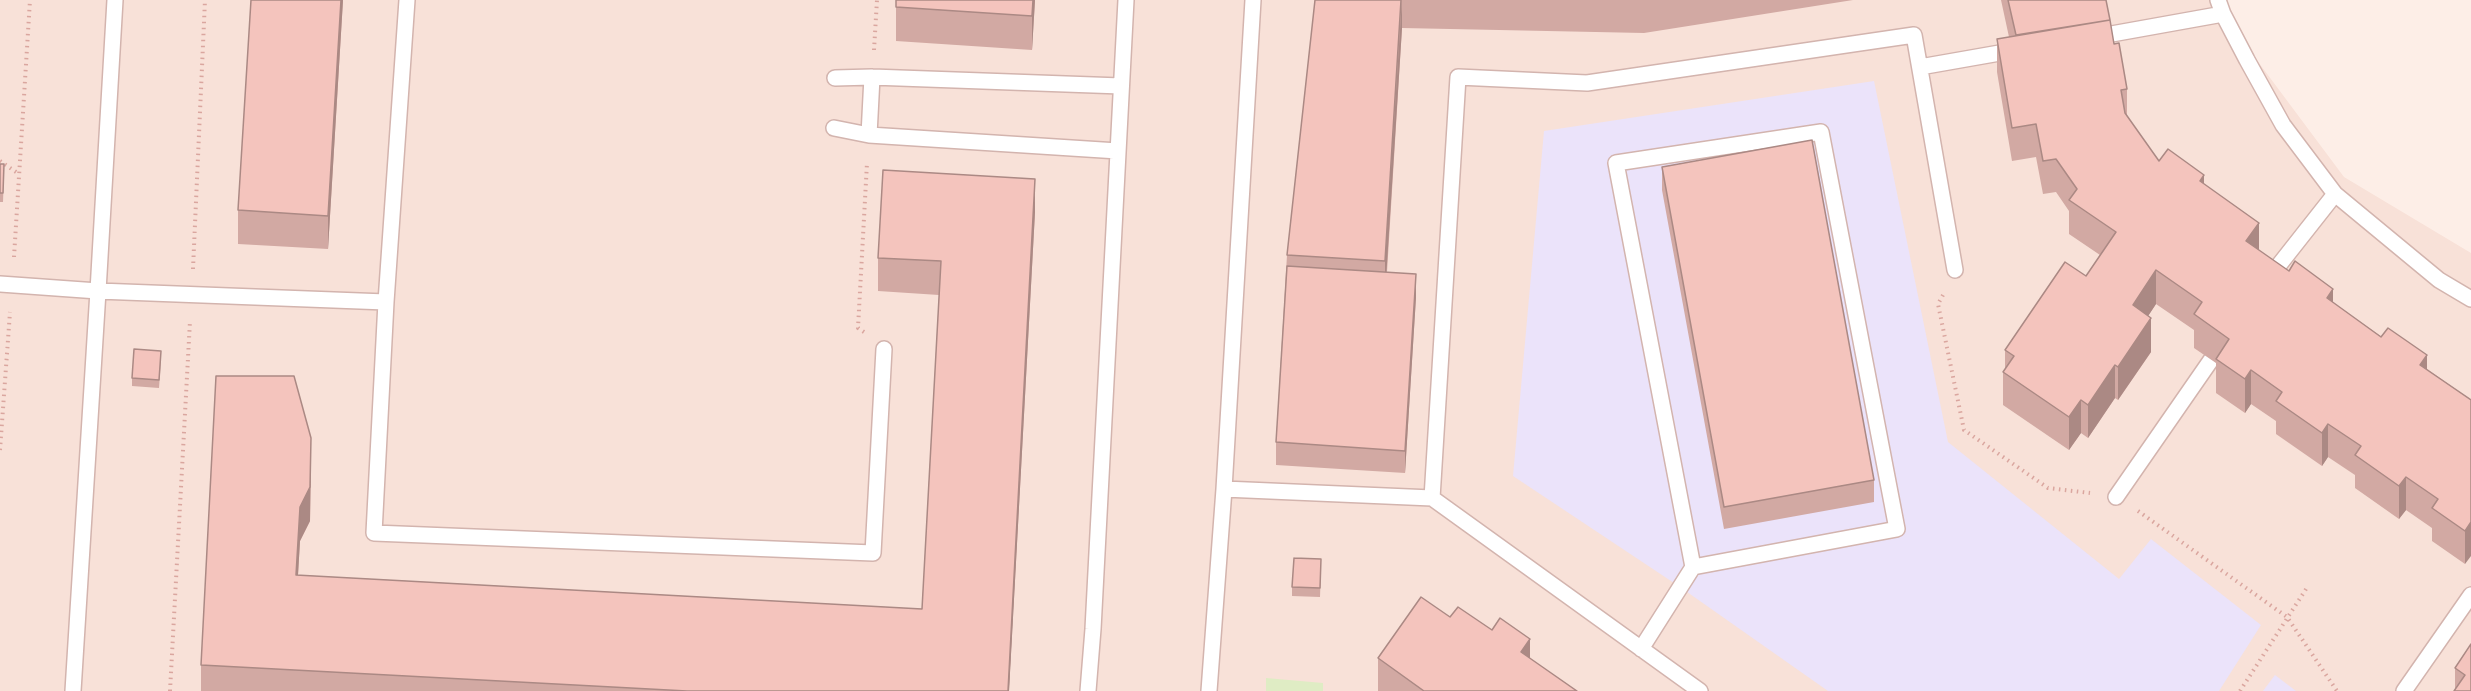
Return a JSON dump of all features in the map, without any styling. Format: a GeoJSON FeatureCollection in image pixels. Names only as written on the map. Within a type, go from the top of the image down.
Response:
{"type":"FeatureCollection","features":[{"type":"Feature","properties":{"kind":"lane"},"geometry":{"type":"LineString","coordinates":[[73,691],[115,0]]}},
{"type":"Feature","properties":{"kind":"lane"},"geometry":{"type":"LineString","coordinates":[[406,0],[386,302],[374,533],[873,553],[884,349]]}},
{"type":"Feature","properties":{"kind":"lane"},"geometry":{"type":"LineString","coordinates":[[1088,691],[1094,617],[1126,0]]}},
{"type":"Feature","properties":{"kind":"lane"},"geometry":{"type":"LineString","coordinates":[[1209,691],[1224,489],[1253,0]]}},
{"type":"Feature","properties":{"kind":"lane"},"geometry":{"type":"LineString","coordinates":[[2106,35],[2220,7],[2283,124],[2335,194],[2439,280],[2471,299]]}},
{"type":"Feature","properties":{"kind":"lane"},"geometry":{"type":"LineString","coordinates":[[1432,498],[1458,77],[1587,83],[1914,35],[1955,270]]}},
{"type":"Feature","properties":{"kind":"lane"},"geometry":{"type":"LineString","coordinates":[[1920,67],[2011,51]]}},
{"type":"Feature","properties":{"kind":"lane"},"geometry":{"type":"LineString","coordinates":[[835,78],[1121,86]]}},
{"type":"Feature","properties":{"kind":"lane"},"geometry":{"type":"LineString","coordinates":[[868,135],[872,78]]}},
{"type":"Feature","properties":{"kind":"lane"},"geometry":{"type":"LineString","coordinates":[[834,128],[868,135],[1118,151]]}},
{"type":"Feature","properties":{"kind":"lane"},"geometry":{"type":"LineString","coordinates":[[1641,649],[1693,567],[1616,163],[1821,132],[1897,529],[1693,567]]}},
{"type":"Feature","properties":{"kind":"lane"},"geometry":{"type":"LineString","coordinates":[[2262,286],[2335,194]]}},
{"type":"Feature","properties":{"kind":"lane"},"geometry":{"type":"LineString","coordinates":[[6,284],[98,291],[386,302]]}},
{"type":"Feature","properties":{"kind":"lane"},"geometry":{"type":"LineString","coordinates":[[2116,496],[2211,360]]}},
{"type":"Feature","properties":{"kind":"lane"},"geometry":{"type":"LineString","coordinates":[[1224,489],[1432,498],[1700,691]]}},
{"type":"Feature","properties":{"kind":"lane"},"geometry":{"type":"LineString","coordinates":[[2404,691],[2471,595]]}},
{"type":"Feature","properties":{"kind":"path"},"geometry":{"type":"LineString","coordinates":[[0,450],[6,284],[19,175],[30,0]]}},
{"type":"Feature","properties":{"kind":"path"},"geometry":{"type":"LineString","coordinates":[[170,691],[192,294],[205,0]]}},
{"type":"Feature","properties":{"kind":"path"},"geometry":{"type":"LineString","coordinates":[[872,78],[877,0]]}},
{"type":"Feature","properties":{"kind":"path"},"geometry":{"type":"LineString","coordinates":[[868,135],[858,328],[884,349]]}},
{"type":"Feature","properties":{"kind":"path"},"geometry":{"type":"LineString","coordinates":[[0,161],[19,175]]}},
{"type":"Feature","properties":{"kind":"path"},"geometry":{"type":"LineString","coordinates":[[2240,691],[2308,586]]}},
{"type":"Feature","properties":{"kind":"shaded area"},"geometry":{"type":"Polygon","coordinates":[[[0,0],[2212,0],[2344,177],[2471,253],[2471,691],[0,691],[0,0]]]}},
{"type":"Feature","properties":{"kind":"shaded area"},"geometry":{"type":"Polygon","coordinates":[[[1874,81],[1948,442],[2119,579],[2151,539],[2261,625],[2219,691],[1828,691],[1680,587],[1513,476],[1544,131],[1874,81]]]}},
{"type":"Feature","properties":{"kind":"shaded area"},"geometry":{"type":"Polygon","coordinates":[[[2275,675],[2296,691],[2263,691],[2275,675]]]}},
{"type":"Feature","properties":{"kind":"green space"},"geometry":{"type":"Polygon","coordinates":[[[1266,678],[1323,683],[1323,691],[1266,691],[1266,678]]]}},
{"type":"Feature","properties":{"kind":"building"},"geometry":{"type":"Polygon","coordinates":[[[251,0],[341,0],[328,216],[238,210],[251,0]]]}},
{"type":"Feature","properties":{"kind":"building"},"geometry":{"type":"Polygon","coordinates":[[[896,0],[1033,0],[1032,16],[896,7],[896,0]]]}},
{"type":"Feature","properties":{"kind":"building"},"geometry":{"type":"Polygon","coordinates":[[[1315,0],[1401,0],[1385,261],[1287,255],[1315,0]]]}},
{"type":"Feature","properties":{"kind":"building"},"geometry":{"type":"Polygon","coordinates":[[[2008,0],[2106,0],[2110,20],[2016,35],[2008,0]]]}},
{"type":"Feature","properties":{"kind":"building"},"geometry":{"type":"Polygon","coordinates":[[[2110,20],[2114,44],[2119,43],[2127,89],[2121,90],[2125,113],[2159,161],[2168,149],[2204,175],[2200,181],[2259,223],[2246,241],[2289,271],[2295,261],[2333,289],[2327,298],[2381,337],[2388,328],[2427,355],[2420,365],[2471,400],[2471,522],[2465,531],[2432,508],[2438,499],[2406,477],[2399,486],[2355,455],[2361,446],[2328,424],[2322,433],[2276,401],[2282,392],[2251,370],[2245,379],[2216,359],[2229,339],[2194,314],[2202,302],[2156,270],[2133,305],[2151,318],[2118,367],[2115,365],[2088,405],[2081,400],[2069,417],[2003,372],[2014,356],[2005,350],[2065,262],[2086,276],[2116,232],[2069,200],[2077,189],[2056,159],[2043,161],[2036,124],[2012,128],[1997,39],[2110,20]]]}},
{"type":"Feature","properties":{"kind":"building"},"geometry":{"type":"Polygon","coordinates":[[[1812,140],[1874,480],[1724,507],[1662,167],[1812,140]]]}},
{"type":"Feature","properties":{"kind":"building"},"geometry":{"type":"Polygon","coordinates":[[[0,164],[4,164],[3,193],[0,193],[0,164]]]}},
{"type":"Feature","properties":{"kind":"building"},"geometry":{"type":"Polygon","coordinates":[[[883,170],[1035,179],[1008,691],[687,691],[201,665],[216,376],[294,376],[311,438],[310,487],[300,507],[296,575],[922,609],[941,261],[878,258],[883,170]]]}},
{"type":"Feature","properties":{"kind":"building"},"geometry":{"type":"Polygon","coordinates":[[[1287,266],[1416,274],[1405,451],[1276,442],[1287,266]]]}},
{"type":"Feature","properties":{"kind":"building"},"geometry":{"type":"Polygon","coordinates":[[[134,349],[161,351],[159,380],[132,378],[134,349]]]}},
{"type":"Feature","properties":{"kind":"building"},"geometry":{"type":"Polygon","coordinates":[[[1294,558],[1321,559],[1320,588],[1292,587],[1294,558]]]}},
{"type":"Feature","properties":{"kind":"building"},"geometry":{"type":"Polygon","coordinates":[[[1421,597],[1450,617],[1458,607],[1492,630],[1500,618],[1530,639],[1521,652],[1577,691],[1424,691],[1378,658],[1421,597]]]}},
{"type":"Feature","properties":{"kind":"building"},"geometry":{"type":"Polygon","coordinates":[[[2471,644],[2471,691],[2454,691],[2465,675],[2455,668],[2471,644]]]}}]}
